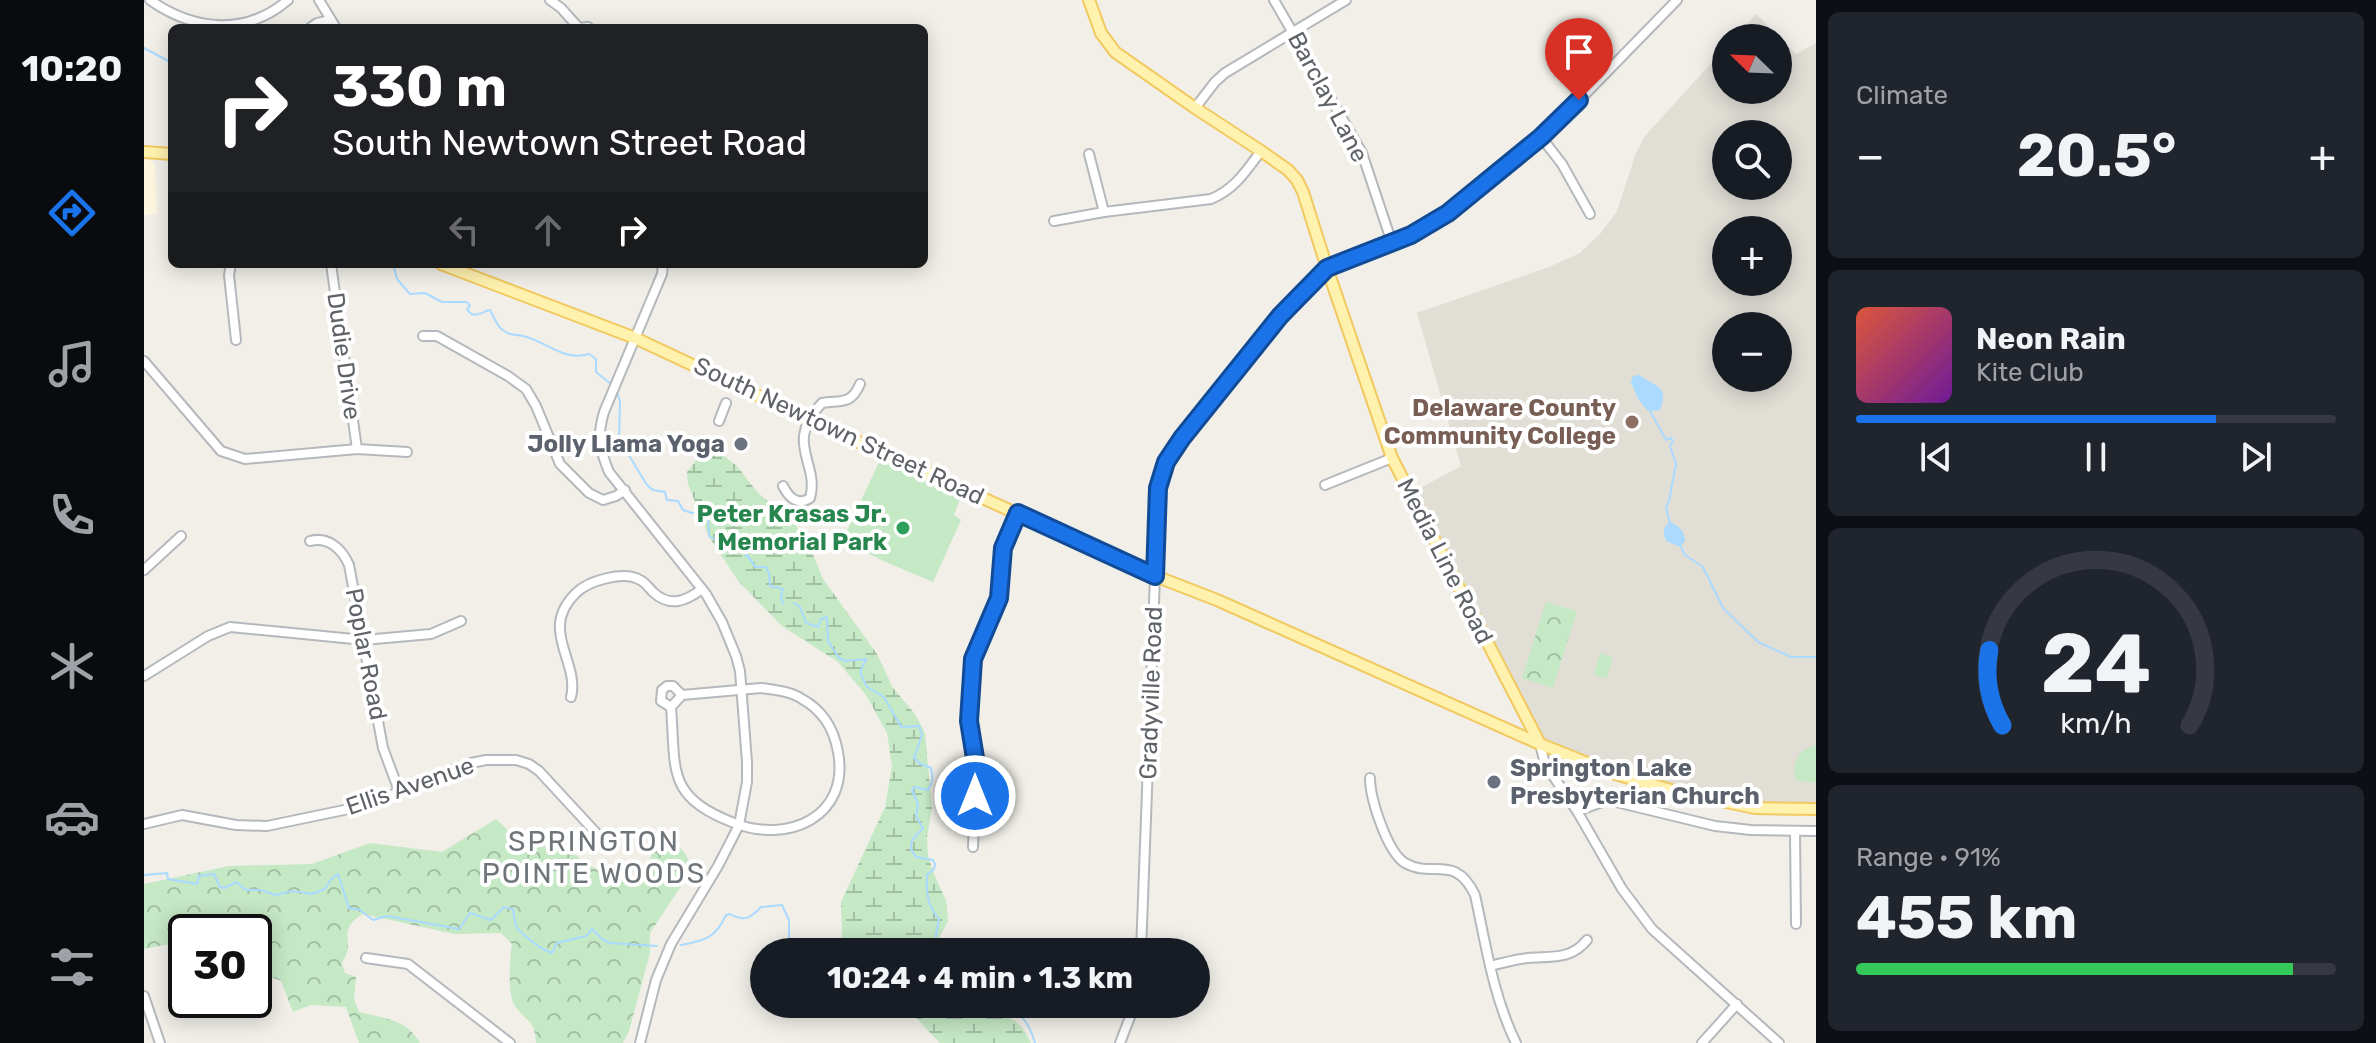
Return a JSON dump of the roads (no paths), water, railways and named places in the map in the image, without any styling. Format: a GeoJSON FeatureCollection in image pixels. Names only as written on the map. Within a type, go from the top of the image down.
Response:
{"type":"FeatureCollection","features":[{"type":"Feature","properties":{"kind":"main road","name":"Media Line Road"},"geometry":{"type":"LineString","coordinates":[[1089,0],[1101,33],[1110,47],[1261,151],[1297,180],[1392,458],[1540,744]]}},
{"type":"Feature","properties":{"kind":"main road"},"geometry":{"type":"LineString","coordinates":[[144,152],[168,154]]}},
{"type":"Feature","properties":{"kind":"main road","name":"South Newtown Street Road"},"geometry":{"type":"LineString","coordinates":[[451,268],[635,338],[1155,576],[1217,600],[1540,744],[1615,774],[1678,792],[1755,808],[1816,809]]}},
{"type":"Feature","properties":{"kind":"main road","name":"Gradyville Road"},"geometry":{"type":"LineString","coordinates":[[1155,576],[1158,488],[1166,462],[1280,316],[1327,268]]}},
{"type":"Feature","properties":{"kind":"street"},"geometry":{"type":"LineString","coordinates":[[150,0],[183,17],[209,24]]}},
{"type":"Feature","properties":{"kind":"street"},"geometry":{"type":"LineString","coordinates":[[239,24],[259,19],[288,0]]}},
{"type":"Feature","properties":{"kind":"street"},"geometry":{"type":"LineString","coordinates":[[319,0],[333,24]]}},
{"type":"Feature","properties":{"kind":"street"},"geometry":{"type":"LineString","coordinates":[[550,0],[575,24]]}},
{"type":"Feature","properties":{"kind":"street","name":"Barclay Lane"},"geometry":{"type":"LineString","coordinates":[[1274,0],[1362,153],[1392,243]]}},
{"type":"Feature","properties":{"kind":"street"},"geometry":{"type":"LineString","coordinates":[[1195,108],[1225,73],[1346,0]]}},
{"type":"Feature","properties":{"kind":"street","name":"Gradyville Road"},"geometry":{"type":"LineString","coordinates":[[1327,268],[1392,243],[1448,213],[1569,111],[1677,0]]}},
{"type":"Feature","properties":{"kind":"street"},"geometry":{"type":"LineString","coordinates":[[1541,137],[1562,164],[1590,214]]}},
{"type":"Feature","properties":{"kind":"street"},"geometry":{"type":"LineString","coordinates":[[1054,221],[1211,199],[1235,185],[1261,151]]}},
{"type":"Feature","properties":{"kind":"street"},"geometry":{"type":"LineString","coordinates":[[1089,154],[1104,212]]}},
{"type":"Feature","properties":{"kind":"street"},"geometry":{"type":"LineString","coordinates":[[230,268],[236,340]]}},
{"type":"Feature","properties":{"kind":"street","name":"Dudie Drive"},"geometry":{"type":"LineString","coordinates":[[332,268],[357,449]]}},
{"type":"Feature","properties":{"kind":"street"},"geometry":{"type":"LineString","coordinates":[[640,1043],[656,980],[671,944],[739,825],[747,772],[742,691],[736,656],[729,638],[702,589],[609,472],[601,453],[599,431],[604,412],[663,268]]}},
{"type":"Feature","properties":{"kind":"street"},"geometry":{"type":"LineString","coordinates":[[423,336],[437,336],[526,389],[560,464],[589,493],[603,500],[625,490]]}},
{"type":"Feature","properties":{"kind":"street"},"geometry":{"type":"LineString","coordinates":[[144,361],[221,451],[245,459],[357,449],[407,452]]}},
{"type":"Feature","properties":{"kind":"street"},"geometry":{"type":"LineString","coordinates":[[783,486],[793,500],[810,498],[812,488],[803,444],[810,420],[822,403],[851,399],[860,384]]}},
{"type":"Feature","properties":{"kind":"street"},"geometry":{"type":"LineString","coordinates":[[719,421],[726,403]]}},
{"type":"Feature","properties":{"kind":"street"},"geometry":{"type":"LineString","coordinates":[[1325,485],[1392,458]]}},
{"type":"Feature","properties":{"kind":"street"},"geometry":{"type":"LineString","coordinates":[[973,847],[976,764],[969,721],[972,666],[999,598],[1003,548],[1018,513]]}},
{"type":"Feature","properties":{"kind":"street"},"geometry":{"type":"LineString","coordinates":[[144,570],[181,536]]}},
{"type":"Feature","properties":{"kind":"street","name":"Poplar Road"},"geometry":{"type":"LineString","coordinates":[[310,541],[319,539],[335,545],[349,565],[383,748],[399,791]]}},
{"type":"Feature","properties":{"kind":"street"},"geometry":{"type":"LineString","coordinates":[[571,697],[574,686],[560,634],[562,617],[577,591],[591,583],[624,576],[641,580],[657,596],[675,603],[702,589]]}},
{"type":"Feature","properties":{"kind":"street","name":"Gradyville Road"},"geometry":{"type":"LineString","coordinates":[[1142,938],[1155,576]]}},
{"type":"Feature","properties":{"kind":"street"},"geometry":{"type":"LineString","coordinates":[[144,676],[208,636],[230,627],[364,640],[431,634],[461,621]]}},
{"type":"Feature","properties":{"kind":"street"},"geometry":{"type":"LineString","coordinates":[[671,707],[661,701],[662,690],[673,686],[682,695]]}},
{"type":"Feature","properties":{"kind":"street"},"geometry":{"type":"LineString","coordinates":[[761,688],[782,691],[801,698],[828,722],[840,760],[840,780],[833,798],[803,825],[785,831],[739,825],[704,810],[690,799],[680,784],[671,707],[682,695],[742,691],[761,688]]}},
{"type":"Feature","properties":{"kind":"street","name":"Media Line Road"},"geometry":{"type":"LineString","coordinates":[[1540,744],[1545,764],[1577,811],[1622,889],[1652,929],[1779,1043]]}},
{"type":"Feature","properties":{"kind":"street","name":"Ellis Avenue"},"geometry":{"type":"LineString","coordinates":[[144,824],[182,815],[236,825],[267,826],[355,808],[471,763],[516,760],[529,764],[548,778],[600,837]]}},
{"type":"Feature","properties":{"kind":"street"},"geometry":{"type":"LineString","coordinates":[[1370,778],[1370,789],[1397,857],[1414,866],[1452,871],[1470,884],[1505,1022],[1516,1043]]}},
{"type":"Feature","properties":{"kind":"street"},"geometry":{"type":"LineString","coordinates":[[1577,811],[1608,800],[1715,826],[1816,831]]}},
{"type":"Feature","properties":{"kind":"street"},"geometry":{"type":"LineString","coordinates":[[1795,832],[1796,924]]}},
{"type":"Feature","properties":{"kind":"street"},"geometry":{"type":"LineString","coordinates":[[1490,966],[1526,958],[1567,956],[1581,948],[1587,940]]}},
{"type":"Feature","properties":{"kind":"street"},"geometry":{"type":"LineString","coordinates":[[366,958],[408,964],[510,1043]]}},
{"type":"Feature","properties":{"kind":"street"},"geometry":{"type":"LineString","coordinates":[[144,996],[160,1043]]}},
{"type":"Feature","properties":{"kind":"street"},"geometry":{"type":"LineString","coordinates":[[1702,1043],[1737,1004]]}},
{"type":"Feature","properties":{"kind":"street"},"geometry":{"type":"LineString","coordinates":[[1120,1043],[1130,1018]]}},
{"type":"Feature","properties":{"kind":"water"},"geometry":{"type":"Polygon","coordinates":[[[1639,375],[1662,391],[1660,410],[1648,411],[1638,399],[1631,382],[1633,376],[1639,375]]]}},
{"type":"Feature","properties":{"kind":"water"},"geometry":{"type":"Polygon","coordinates":[[[1670,522],[1684,534],[1685,541],[1680,547],[1666,541],[1664,530],[1670,522]]]}},
{"type":"Feature","properties":{"kind":"waterway"},"geometry":{"type":"LineString","coordinates":[[144,48],[168,61]]}},
{"type":"Feature","properties":{"kind":"waterway"},"geometry":{"type":"LineString","coordinates":[[394,268],[397,279],[410,294],[425,293],[442,302],[467,302],[470,306],[467,309],[472,314],[490,310],[499,327],[509,334],[520,335],[571,355],[589,354],[596,359],[596,372],[612,385]]}},
{"type":"Feature","properties":{"kind":"waterway"},"geometry":{"type":"LineString","coordinates":[[617,393],[620,401],[619,439],[647,485],[653,490],[665,492],[667,500],[678,501],[683,510],[703,512],[708,517],[709,536],[716,540],[722,538],[737,547],[755,567],[766,567],[770,586],[783,589],[783,604]]}},
{"type":"Feature","properties":{"kind":"waterway"},"geometry":{"type":"LineString","coordinates":[[1650,411],[1666,440],[1671,438],[1673,441],[1670,446],[1676,464],[1666,507],[1670,523]]}},
{"type":"Feature","properties":{"kind":"waterway"},"geometry":{"type":"LineString","coordinates":[[1681,547],[1685,555],[1703,567],[1723,608],[1758,642],[1791,657],[1816,657]]}},
{"type":"Feature","properties":{"kind":"waterway"},"geometry":{"type":"LineString","coordinates":[[794,603],[800,607],[806,623],[818,627],[821,619],[827,617],[828,641],[839,658],[845,661],[866,659],[860,672],[867,687],[884,697],[901,727],[919,726],[922,735],[914,758],[931,768],[932,779],[928,790],[915,787],[912,790],[918,804],[916,816],[923,828],[912,840],[911,849],[916,857],[933,860],[935,864],[927,875],[927,887],[930,904],[939,919],[935,938]]}},
{"type":"Feature","properties":{"kind":"waterway"},"geometry":{"type":"LineString","coordinates":[[144,875],[167,873],[168,879],[197,884],[199,876],[214,874],[220,887],[236,882],[246,890],[276,895],[292,891],[312,894],[325,889],[338,874],[349,908],[360,910],[373,920],[387,916],[459,929],[470,913],[491,920],[504,907],[513,909],[516,927],[521,932],[540,948],[552,953],[557,943],[586,936],[592,929],[610,943],[657,946]]}},
{"type":"Feature","properties":{"kind":"waterway"},"geometry":{"type":"LineString","coordinates":[[681,945],[708,937],[718,929],[726,915],[747,918],[761,907],[782,905],[789,920],[789,938]]}},
{"type":"Feature","properties":{"kind":"waterway"},"geometry":{"type":"LineString","coordinates":[[1022,1018],[1035,1043]]}},
{"type":"Feature","properties":{"kind":"place","name":"Delaware County Community College"},"geometry":{"type":"Point","coordinates":[1632,422]}},
{"type":"Feature","properties":{"kind":"place","name":"Jolly Llama Yoga"},"geometry":{"type":"Point","coordinates":[741,444]}},
{"type":"Feature","properties":{"kind":"place","name":"Peter Krasas Jr. Memorial Park"},"geometry":{"type":"Point","coordinates":[903,528]}},
{"type":"Feature","properties":{"kind":"place","name":"Springton Lake Presbyterian Church"},"geometry":{"type":"Point","coordinates":[1494,782]}},
{"type":"Feature","properties":{"kind":"district","name":"SPRINGTON POINTE WOODS"},"geometry":{"type":"Point","coordinates":[594,857]}}]}
